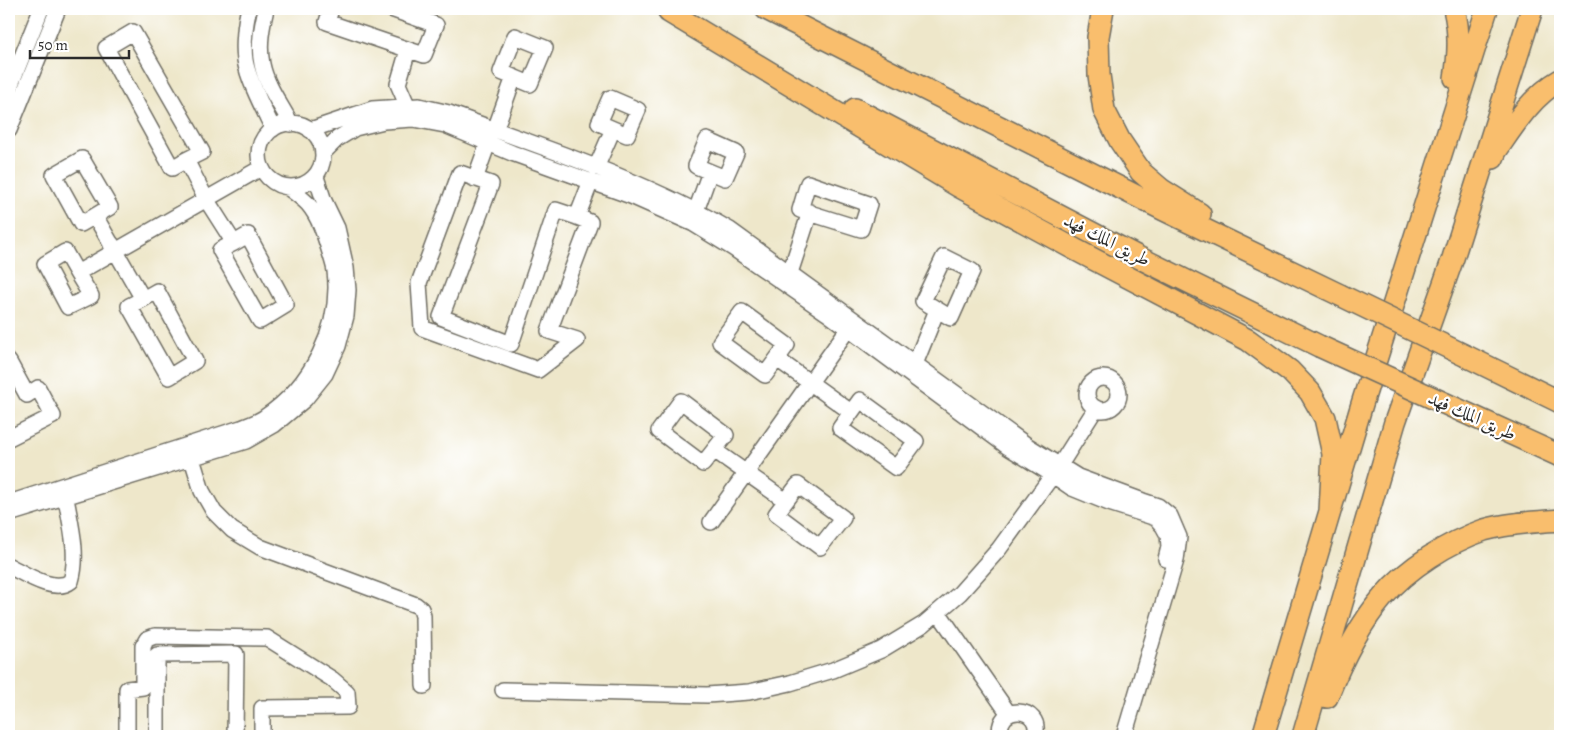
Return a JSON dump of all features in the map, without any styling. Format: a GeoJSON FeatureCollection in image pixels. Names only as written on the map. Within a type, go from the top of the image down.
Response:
{"type":"FeatureCollection","features":[{"type":"Feature","properties":{"kind":"highway"},"geometry":{"type":"LineString","coordinates":[[766,9],[1164,210],[1530,388],[1560,400]]}},
{"type":"Feature","properties":{"kind":"highway"},"geometry":{"type":"LineString","coordinates":[[1103,9],[1098,37],[1099,75],[1104,110],[1120,141],[1141,172],[1162,190],[1310,280]]}},
{"type":"Feature","properties":{"kind":"highway"},"geometry":{"type":"LineString","coordinates":[[1442,151],[1459,54],[1458,22],[1454,9]]}},
{"type":"Feature","properties":{"kind":"highway"},"geometry":{"type":"LineString","coordinates":[[1263,736],[1362,404],[1488,9]]}},
{"type":"Feature","properties":{"kind":"highway"},"geometry":{"type":"LineString","coordinates":[[1453,258],[1532,9]]}},
{"type":"Feature","properties":{"kind":"highway"},"geometry":{"type":"LineString","coordinates":[[666,10],[958,186],[1248,340],[1276,360],[1290,371],[1310,392],[1325,418],[1333,454],[1330,511]]}},
{"type":"Feature","properties":{"kind":"highway","name":"طريق الملك فهد"},"geometry":{"type":"LineString","coordinates":[[666,10],[1138,257],[1319,346],[1560,456]]}},
{"type":"Feature","properties":{"kind":"highway"},"geometry":{"type":"LineString","coordinates":[[1303,736],[1394,422],[1453,258],[1496,151],[1524,110],[1560,80]]}},
{"type":"Feature","properties":{"kind":"highway"},"geometry":{"type":"LineString","coordinates":[[1310,736],[1338,669],[1360,629],[1383,596],[1416,566],[1449,546],[1485,530],[1525,523],[1560,520]]}},
{"type":"Feature","properties":{"kind":"street"},"geometry":{"type":"LineString","coordinates":[[9,89],[41,9]]}},
{"type":"Feature","properties":{"kind":"street"},"geometry":{"type":"LineString","coordinates":[[9,130],[58,9]]}},
{"type":"Feature","properties":{"kind":"street"},"geometry":{"type":"LineString","coordinates":[[248,9],[245,60],[257,95],[273,129]]}},
{"type":"Feature","properties":{"kind":"street"},"geometry":{"type":"LineString","coordinates":[[266,9],[260,36],[262,64],[274,94],[292,124]]}},
{"type":"Feature","properties":{"kind":"street"},"geometry":{"type":"LineString","coordinates":[[331,9],[327,22],[424,55],[436,25],[391,9]]}},
{"type":"Feature","properties":{"kind":"street"},"geometry":{"type":"LineString","coordinates":[[133,32],[202,152],[186,160],[172,168],[106,48],[133,32]]}},
{"type":"Feature","properties":{"kind":"street"},"geometry":{"type":"LineString","coordinates":[[408,50],[398,84],[408,106]]}},
{"type":"Feature","properties":{"kind":"street"},"geometry":{"type":"LineString","coordinates":[[475,179],[514,77]]}},
{"type":"Feature","properties":{"kind":"street"},"geometry":{"type":"LineString","coordinates":[[310,130],[372,109],[419,106],[449,113],[492,136],[594,175],[644,187],[696,211],[730,230],[1028,446],[1056,470],[1072,488],[1109,503],[1156,518],[1164,526],[1168,535],[1169,547],[1113,736]]}},
{"type":"Feature","properties":{"kind":"street"},"geometry":{"type":"LineString","coordinates":[[323,153],[337,139],[355,128],[384,121],[413,119],[492,136]]}},
{"type":"Feature","properties":{"kind":"street"},"geometry":{"type":"LineString","coordinates":[[283,123],[292,124],[304,125],[319,138],[324,158],[316,177],[299,188],[278,186],[263,173],[258,153],[265,134],[283,123]]}},
{"type":"Feature","properties":{"kind":"street"},"geometry":{"type":"LineString","coordinates":[[577,217],[613,129]]}},
{"type":"Feature","properties":{"kind":"street"},"geometry":{"type":"LineString","coordinates":[[186,160],[206,199],[234,243]]}},
{"type":"Feature","properties":{"kind":"street"},"geometry":{"type":"LineString","coordinates":[[77,273],[113,248],[261,168]]}},
{"type":"Feature","properties":{"kind":"street"},"geometry":{"type":"LineString","coordinates":[[696,211],[710,172]]}},
{"type":"Feature","properties":{"kind":"street"},"geometry":{"type":"LineString","coordinates":[[460,173],[491,184],[441,317],[511,344],[556,210],[577,217],[590,222],[549,331],[577,340],[538,370],[422,328],[419,283],[460,173]]}},
{"type":"Feature","properties":{"kind":"street"},"geometry":{"type":"LineString","coordinates":[[594,175],[631,196],[694,224],[733,248],[848,329],[1008,447],[1056,470],[1158,506],[1170,516],[1179,536],[1176,560],[1124,736]]}},
{"type":"Feature","properties":{"kind":"street"},"geometry":{"type":"LineString","coordinates":[[190,451],[246,441],[274,425],[305,399],[325,374],[338,346],[346,316],[348,290],[346,268],[336,228],[316,177]]}},
{"type":"Feature","properties":{"kind":"street"},"geometry":{"type":"LineString","coordinates":[[9,514],[65,491],[190,451],[264,418],[296,390],[312,370],[324,346],[332,320],[335,296],[335,271],[318,219],[307,203],[287,187]]}},
{"type":"Feature","properties":{"kind":"street"},"geometry":{"type":"LineString","coordinates":[[790,273],[810,212]]}},
{"type":"Feature","properties":{"kind":"street"},"geometry":{"type":"LineString","coordinates":[[95,216],[143,299]]}},
{"type":"Feature","properties":{"kind":"street"},"geometry":{"type":"LineString","coordinates":[[248,235],[286,305],[260,321],[220,250],[234,243],[248,235]]}},
{"type":"Feature","properties":{"kind":"street"},"geometry":{"type":"LineString","coordinates":[[157,291],[195,361],[169,377],[129,306],[143,299],[157,291]]}},
{"type":"Feature","properties":{"kind":"street"},"geometry":{"type":"LineString","coordinates":[[915,364],[937,310]]}},
{"type":"Feature","properties":{"kind":"street"},"geometry":{"type":"LineString","coordinates":[[711,522],[848,329]]}},
{"type":"Feature","properties":{"kind":"street"},"geometry":{"type":"LineString","coordinates":[[777,359],[851,412]]}},
{"type":"Feature","properties":{"kind":"street"},"geometry":{"type":"LineString","coordinates":[[9,362],[27,395],[38,388],[53,416],[9,438]]}},
{"type":"Feature","properties":{"kind":"street"},"geometry":{"type":"LineString","coordinates":[[860,400],[916,441],[896,468],[840,428],[851,412],[860,400]]}},
{"type":"Feature","properties":{"kind":"street"},"geometry":{"type":"LineString","coordinates":[[503,690],[707,695],[750,692],[790,683],[833,670],[881,650],[924,624],[960,593],[999,549],[1056,470],[1096,408]]}},
{"type":"Feature","properties":{"kind":"street"},"geometry":{"type":"LineString","coordinates":[[714,450],[786,501]]}},
{"type":"Feature","properties":{"kind":"street"},"geometry":{"type":"LineString","coordinates":[[190,451],[202,491],[214,512],[232,530],[260,547],[416,605],[420,609],[423,616],[424,686]]}},
{"type":"Feature","properties":{"kind":"street"},"geometry":{"type":"LineString","coordinates":[[9,503],[65,491]]}},
{"type":"Feature","properties":{"kind":"street"},"geometry":{"type":"LineString","coordinates":[[9,566],[52,586],[62,586],[71,581],[73,575],[74,542],[65,491]]}},
{"type":"Feature","properties":{"kind":"street"},"geometry":{"type":"LineString","coordinates":[[938,612],[1009,714]]}},
{"type":"Feature","properties":{"kind":"street"},"geometry":{"type":"LineString","coordinates":[[127,736],[127,689],[143,686],[143,646],[147,639],[155,636],[267,638],[332,679],[347,692],[348,707],[262,708],[262,736]]}},
{"type":"Feature","properties":{"kind":"street"},"geometry":{"type":"LineString","coordinates":[[157,736],[157,655],[236,654],[235,736]]}},
{"type":"Feature","properties":{"kind":"street"},"geometry":{"type":"LineString","coordinates":[[1001,736],[1001,722],[1009,714],[1021,712],[1032,718],[1036,727],[1035,736]]}}]}
